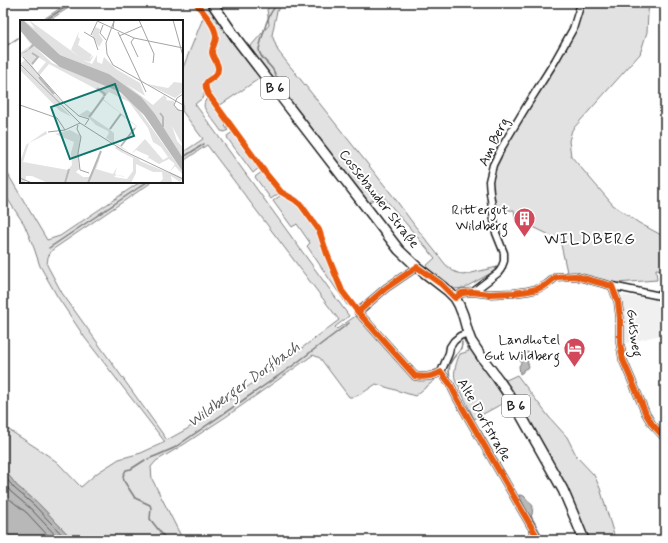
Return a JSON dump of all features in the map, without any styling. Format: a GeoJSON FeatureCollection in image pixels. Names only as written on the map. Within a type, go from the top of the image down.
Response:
{"type":"FeatureCollection","features":[{"type":"Feature","properties":{"kind":"main road","name":"Cossebauder Straße"},"geometry":{"type":"LineString","coordinates":[[212,3],[238,41],[395,244],[408,259],[441,284],[455,298],[463,315],[468,333],[476,348],[513,401],[563,490],[584,540]]}},
{"type":"Feature","properties":{"kind":"street","name":"Am Berg"},"geometry":{"type":"LineString","coordinates":[[474,292],[502,269],[504,261],[504,253],[496,234],[490,192],[489,180],[493,165],[502,147],[573,29],[581,3]]}},
{"type":"Feature","properties":{"kind":"street","name":"Alte Dorfstraße"},"geometry":{"type":"LineString","coordinates":[[417,267],[386,288],[358,312],[415,376],[424,378],[441,372],[450,384],[539,540]]}},
{"type":"Feature","properties":{"kind":"street"},"geometry":{"type":"LineString","coordinates":[[455,298],[462,293],[474,292],[489,294],[528,291],[538,289],[556,277],[576,276],[612,286],[665,297]]}},
{"type":"Feature","properties":{"kind":"street","name":"Gutsweg"},"geometry":{"type":"LineString","coordinates":[[612,286],[618,302],[622,355],[640,401],[652,424],[665,438]]}},
{"type":"Feature","properties":{"kind":"street"},"geometry":{"type":"LineString","coordinates":[[441,372],[450,347],[454,341],[460,336],[468,333]]}},
{"type":"Feature","properties":{"kind":"shaded area"},"geometry":{"type":"Polygon","coordinates":[[[68,3],[76,3],[50,20],[42,20],[68,3]]]}},
{"type":"Feature","properties":{"kind":"shaded area"},"geometry":{"type":"Polygon","coordinates":[[[199,3],[207,3],[226,33],[260,78],[219,106],[211,96],[208,87],[208,84],[220,72],[220,66],[213,54],[213,50],[218,39],[216,30],[199,3]]]}},
{"type":"Feature","properties":{"kind":"shaded area"},"geometry":{"type":"Polygon","coordinates":[[[277,3],[283,3],[277,11],[272,35],[278,51],[446,265],[453,271],[463,275],[497,267],[493,272],[464,288],[454,289],[425,267],[435,258],[381,194],[367,204],[249,48],[269,25],[267,9],[277,3]]]}},
{"type":"Feature","properties":{"kind":"shaded area"},"geometry":{"type":"Polygon","coordinates":[[[583,3],[649,3],[647,32],[640,54],[572,130],[569,141],[571,156],[613,205],[639,223],[665,237],[665,270],[656,269],[657,280],[617,283],[567,272],[560,240],[525,223],[516,222],[514,210],[495,211],[491,182],[497,163],[528,108],[569,42],[575,30],[583,3]]]}},
{"type":"Feature","properties":{"kind":"shaded area"},"geometry":{"type":"Polygon","coordinates":[[[203,18],[214,33],[210,51],[217,69],[215,73],[203,83],[204,97],[195,104],[349,316],[335,327],[337,329],[357,315],[412,378],[428,380],[433,378],[435,380],[415,396],[376,384],[359,395],[349,397],[320,358],[313,355],[227,416],[156,461],[151,467],[152,479],[183,540],[73,540],[37,502],[17,486],[3,468],[3,426],[57,462],[81,487],[97,473],[119,459],[141,453],[165,442],[85,338],[57,296],[40,266],[24,224],[3,192],[3,166],[47,240],[60,236],[139,183],[151,183],[52,250],[48,257],[47,265],[62,293],[167,440],[187,429],[286,360],[339,320],[207,145],[183,161],[183,152],[203,139],[183,112],[183,68],[203,18]]]}},
{"type":"Feature","properties":{"kind":"shaded area"},"geometry":{"type":"Polygon","coordinates":[[[208,97],[228,124],[225,126],[228,130],[225,132],[221,131],[205,109],[204,106],[208,97]]]}},
{"type":"Feature","properties":{"kind":"shaded area"},"geometry":{"type":"Polygon","coordinates":[[[234,131],[260,167],[253,173],[228,139],[227,136],[234,131]]]}},
{"type":"Feature","properties":{"kind":"shaded area"},"geometry":{"type":"Polygon","coordinates":[[[263,171],[279,193],[271,199],[255,177],[263,171]]]}},
{"type":"Feature","properties":{"kind":"shaded area"},"geometry":{"type":"Polygon","coordinates":[[[281,195],[300,207],[317,230],[340,291],[350,305],[347,305],[307,246],[310,243],[297,224],[292,227],[273,201],[281,195]]]}},
{"type":"Feature","properties":{"kind":"shaded area"},"geometry":{"type":"Polygon","coordinates":[[[622,295],[664,301],[665,334],[623,344],[622,295]]]}},
{"type":"Feature","properties":{"kind":"shaded area"},"geometry":{"type":"Polygon","coordinates":[[[463,338],[466,339],[509,400],[474,419],[459,386],[455,381],[456,366],[460,354],[469,351],[463,338]]]}},
{"type":"Feature","properties":{"kind":"shaded area"},"geometry":{"type":"Polygon","coordinates":[[[517,375],[549,417],[567,437],[577,457],[594,475],[600,488],[616,540],[587,540],[504,381],[517,375]]]}},
{"type":"Feature","properties":{"kind":"water"},"geometry":{"type":"Polygon","coordinates":[[[527,352],[531,353],[532,356],[527,360],[529,367],[523,370],[520,374],[519,366],[521,363],[519,357],[527,352]]]}},
{"type":"Feature","properties":{"kind":"water"},"geometry":{"type":"Polygon","coordinates":[[[3,468],[17,486],[37,502],[73,540],[3,540],[3,468]]]}},
{"type":"Feature","properties":{"kind":"water"},"geometry":{"type":"Polygon","coordinates":[[[519,495],[524,496],[533,506],[532,515],[530,517],[525,508],[519,495]]]}},
{"type":"Feature","properties":{"kind":"waterway"},"geometry":{"type":"LineString","coordinates":[[46,20],[72,3]]}},
{"type":"Feature","properties":{"kind":"waterway"},"geometry":{"type":"LineString","coordinates":[[278,79],[271,67],[264,60],[259,52],[259,49],[268,18],[279,3]]}},
{"type":"Feature","properties":{"kind":"waterway"},"geometry":{"type":"LineString","coordinates":[[3,48],[20,37]]}},
{"type":"Feature","properties":{"kind":"waterway"},"geometry":{"type":"LineString","coordinates":[[183,157],[204,144]]}},
{"type":"Feature","properties":{"kind":"waterway"},"geometry":{"type":"LineString","coordinates":[[49,248],[146,183]]}},
{"type":"Feature","properties":{"kind":"waterway","name":"Wildberger Dorfbach"},"geometry":{"type":"LineString","coordinates":[[148,459],[174,448],[291,367],[349,323]]}},
{"type":"Feature","properties":{"kind":"waterway"},"geometry":{"type":"LineString","coordinates":[[451,381],[449,374],[450,365],[461,349],[462,342]]}},
{"type":"Feature","properties":{"kind":"waterway"},"geometry":{"type":"LineString","coordinates":[[459,395],[462,401]]}},
{"type":"Feature","properties":{"kind":"waterway"},"geometry":{"type":"LineString","coordinates":[[470,414],[474,421]]}},
{"type":"Feature","properties":{"kind":"waterway"},"geometry":{"type":"LineString","coordinates":[[480,430],[508,479]]}},
{"type":"Feature","properties":{"kind":"waterway","name":"Wildberger Dorfbach"},"geometry":{"type":"LineString","coordinates":[[145,460],[131,469],[126,470],[123,476],[124,481],[135,498],[150,505],[150,519],[165,540]]}},
{"type":"Feature","properties":{"kind":"waterway"},"geometry":{"type":"LineString","coordinates":[[531,516],[544,540]]}},
{"type":"Feature","properties":{"kind":"cycle path"},"geometry":{"type":"LineString","coordinates":[[196,3],[212,24],[216,37],[212,52],[218,69],[215,76],[206,84],[208,94],[267,175],[281,192],[301,205],[319,230],[342,291],[358,312],[415,376],[428,377],[441,372],[450,384],[539,540]]}},
{"type":"Feature","properties":{"kind":"cycle path"},"geometry":{"type":"LineString","coordinates":[[358,312],[386,288],[417,267],[441,284],[455,298],[462,293],[473,292],[489,294],[528,291],[546,285],[556,277],[575,276],[612,286],[618,302],[620,318],[620,343],[623,360],[646,414],[652,424],[665,438]]}},
{"type":"Feature","properties":{"kind":"place","name":"Rittergut Wildberg"},"geometry":{"type":"Point","coordinates":[524,238]}},
{"type":"Feature","properties":{"kind":"place","name":"Landhotel Gut Wildberg"},"geometry":{"type":"Point","coordinates":[575,368]}},
{"type":"Feature","properties":{"kind":"district","name":"WILDBERG"},"geometry":{"type":"Point","coordinates":[590,239]}}]}
